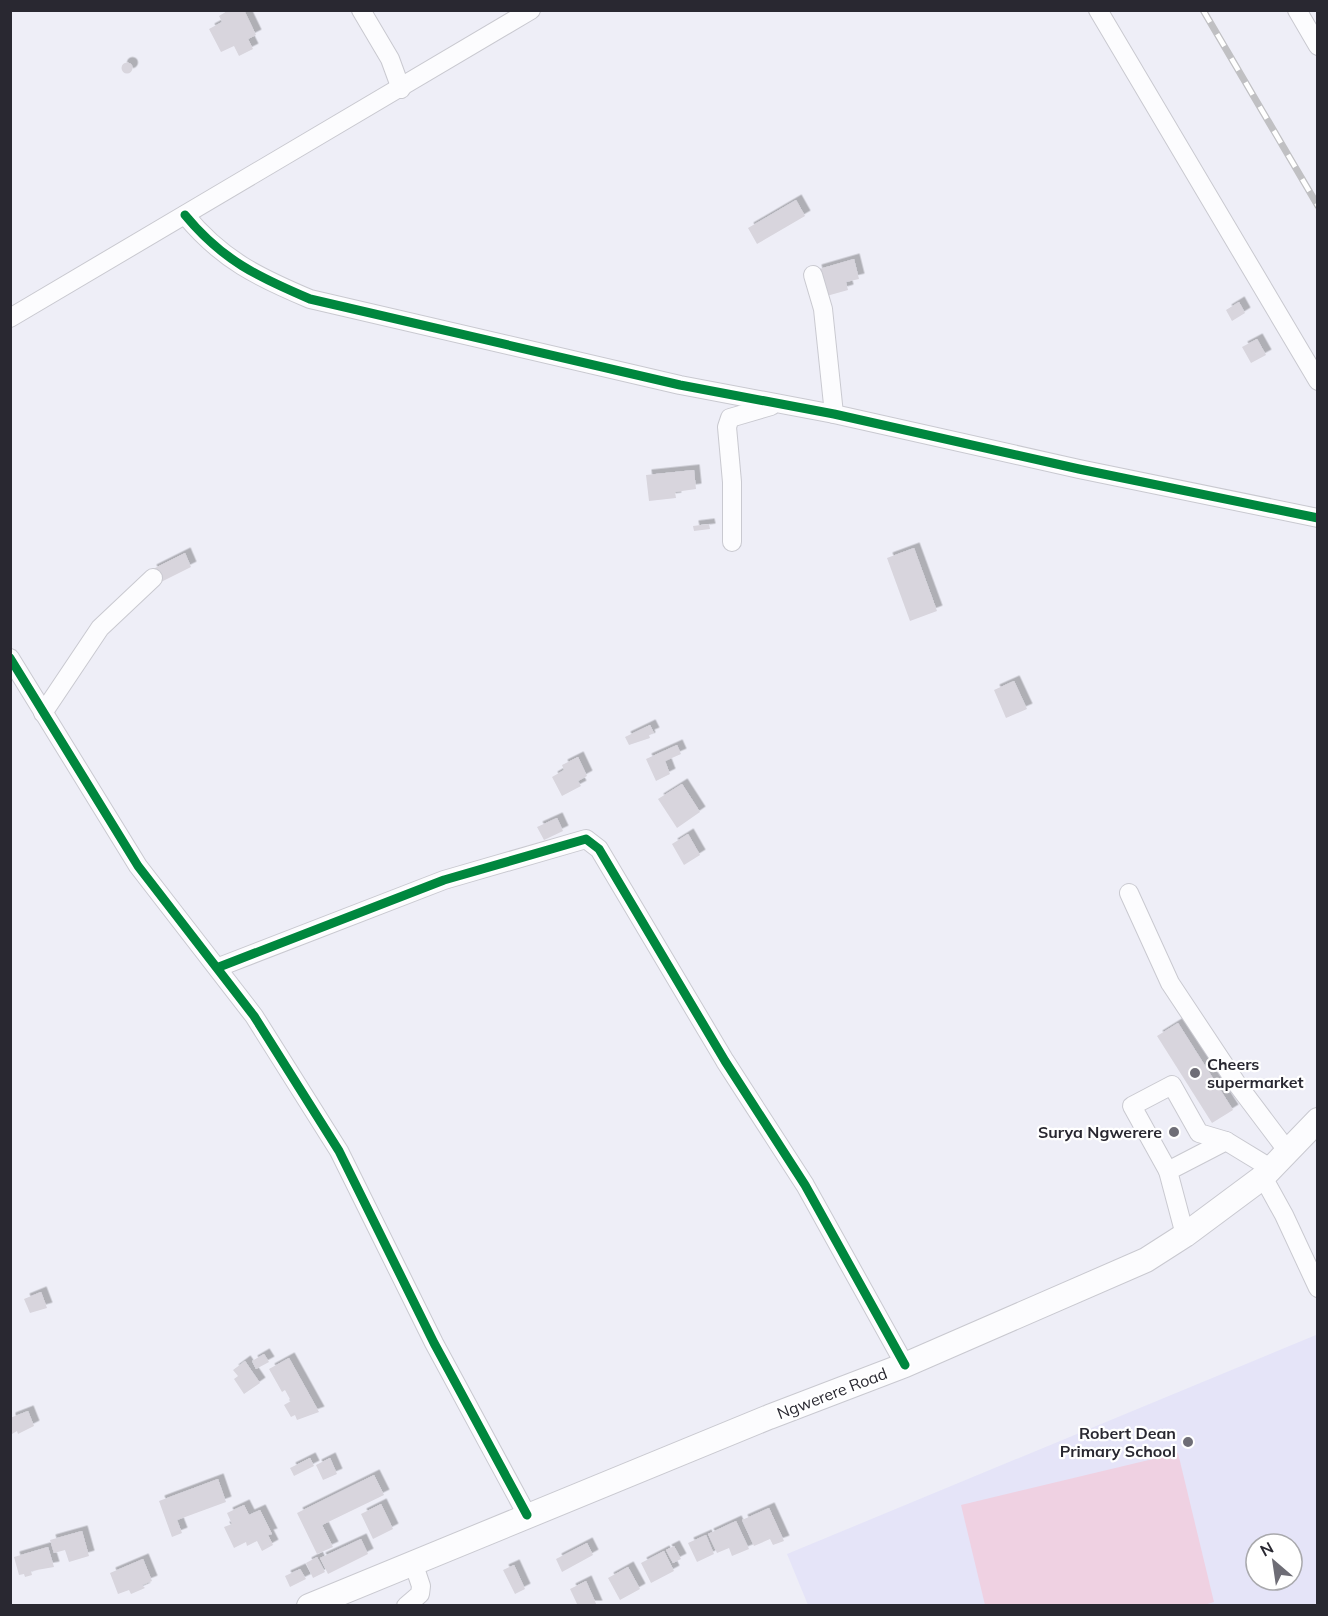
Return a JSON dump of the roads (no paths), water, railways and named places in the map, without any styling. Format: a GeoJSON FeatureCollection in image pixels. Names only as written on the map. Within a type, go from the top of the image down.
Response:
{"type":"FeatureCollection","features":[{"type":"Feature","properties":{"kind":"main road","name":"Ngwerere Road"},"geometry":{"type":"LineString","coordinates":[[309,1605],[527,1515],[905,1365],[1146,1260],[1185,1235],[1274,1166],[1317,1120]]}},
{"type":"Feature","properties":{"kind":"street"},"geometry":{"type":"LineString","coordinates":[[361,10],[390,59],[401,89]]}},
{"type":"Feature","properties":{"kind":"street"},"geometry":{"type":"LineString","coordinates":[[10,318],[401,89],[531,10]]}},
{"type":"Feature","properties":{"kind":"street"},"geometry":{"type":"LineString","coordinates":[[1098,10],[1317,381]]}},
{"type":"Feature","properties":{"kind":"street"},"geometry":{"type":"LineString","coordinates":[[1297,10],[1317,46]]}},
{"type":"Feature","properties":{"kind":"street"},"geometry":{"type":"LineString","coordinates":[[185,215],[221,253],[265,280],[310,299],[680,385],[834,414],[1079,469],[1317,518]]}},
{"type":"Feature","properties":{"kind":"street"},"geometry":{"type":"LineString","coordinates":[[813,275],[823,309],[834,414]]}},
{"type":"Feature","properties":{"kind":"street"},"geometry":{"type":"LineString","coordinates":[[732,542],[732,482],[727,427],[730,418],[763,406],[788,405]]}},
{"type":"Feature","properties":{"kind":"street"},"geometry":{"type":"LineString","coordinates":[[43,713],[100,628],[153,578]]}},
{"type":"Feature","properties":{"kind":"street"},"geometry":{"type":"LineString","coordinates":[[10,658],[138,866],[219,967],[288,1066],[339,1151],[434,1342],[527,1515]]}},
{"type":"Feature","properties":{"kind":"street"},"geometry":{"type":"LineString","coordinates":[[219,967],[444,880],[586,839],[599,849],[725,1061],[805,1185],[905,1365]]}},
{"type":"Feature","properties":{"kind":"street"},"geometry":{"type":"LineString","coordinates":[[1129,893],[1170,982],[1237,1084],[1274,1166],[1284,1215],[1317,1288]]}},
{"type":"Feature","properties":{"kind":"street"},"geometry":{"type":"LineString","coordinates":[[1185,1235],[1168,1172],[1132,1106],[1172,1084],[1199,1133],[1226,1141],[1274,1166]]}},
{"type":"Feature","properties":{"kind":"street"},"geometry":{"type":"LineString","coordinates":[[1168,1172],[1226,1141]]}},
{"type":"Feature","properties":{"kind":"street"},"geometry":{"type":"LineString","coordinates":[[406,1605],[420,1594],[421,1586],[413,1562]]}},
{"type":"Feature","properties":{"kind":"railway"},"geometry":{"type":"LineString","coordinates":[[1203,10],[1318,206]]}},
{"type":"Feature","properties":{"kind":"place","name":"Cheers supermarket"},"geometry":{"type":"Point","coordinates":[1195,1073]}},
{"type":"Feature","properties":{"kind":"place","name":"Surya Ngwerere"},"geometry":{"type":"Point","coordinates":[1174,1132]}},
{"type":"Feature","properties":{"kind":"place","name":"Robert Dean Primary School"},"geometry":{"type":"Point","coordinates":[1188,1442]}}]}
